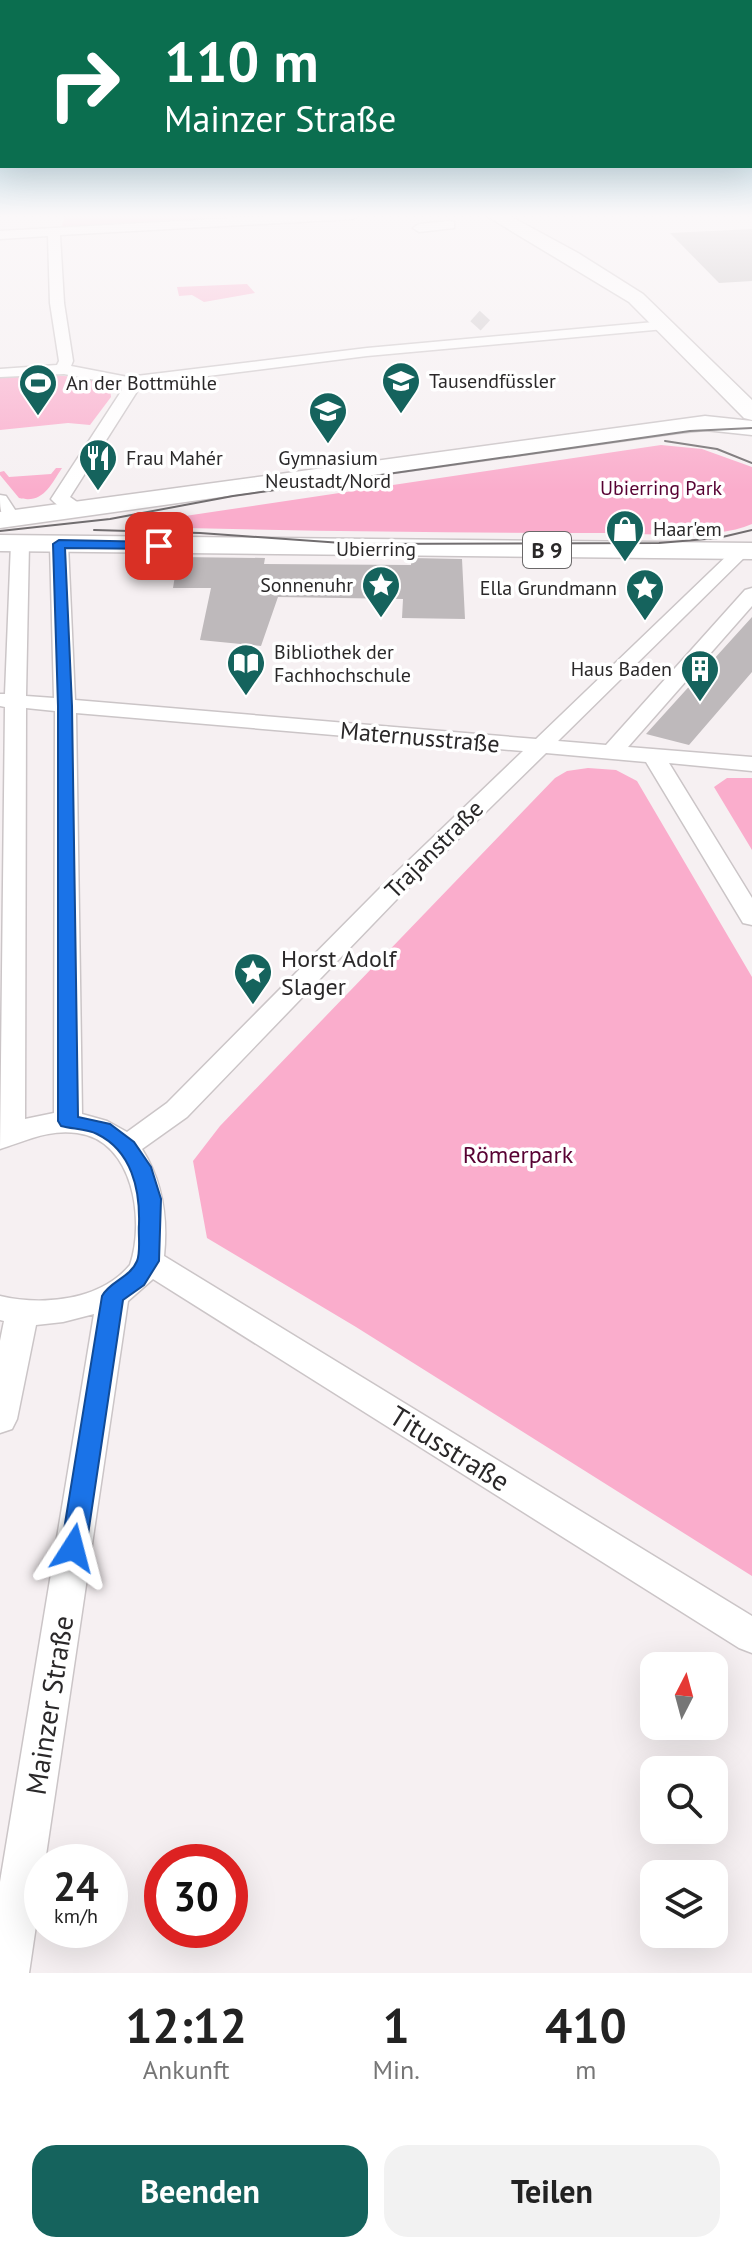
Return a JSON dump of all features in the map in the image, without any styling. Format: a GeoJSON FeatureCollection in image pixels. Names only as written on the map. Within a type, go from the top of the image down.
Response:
{"type":"FeatureCollection","features":[{"type":"Feature","properties":{"kind":"main road"},"geometry":{"type":"LineString","coordinates":[[652,307],[707,350],[716,345]]}},
{"type":"Feature","properties":{"kind":"main road"},"geometry":{"type":"LineString","coordinates":[[661,307],[669,318]]}},
{"type":"Feature","properties":{"kind":"main road"},"geometry":{"type":"LineString","coordinates":[[12,523],[78,509],[408,461],[705,423],[748,406],[693,338]]}},
{"type":"Feature","properties":{"kind":"main road"},"geometry":{"type":"LineString","coordinates":[[705,423],[752,428]]}},
{"type":"Feature","properties":{"kind":"main road","name":"Ubierring"},"geometry":{"type":"LineString","coordinates":[[12,523],[59,544],[747,551]]}},
{"type":"Feature","properties":{"kind":"street"},"geometry":{"type":"LineString","coordinates":[[58,307],[66,361],[62,370]]}},
{"type":"Feature","properties":{"kind":"street"},"geometry":{"type":"LineString","coordinates":[[0,373],[62,370],[100,374],[127,382],[367,352],[504,341],[669,318]]}},
{"type":"Feature","properties":{"kind":"street"},"geometry":{"type":"LineString","coordinates":[[486,326],[504,341]]}},
{"type":"Feature","properties":{"kind":"street"},"geometry":{"type":"LineString","coordinates":[[78,509],[60,499],[130,390],[127,382]]}},
{"type":"Feature","properties":{"kind":"street"},"geometry":{"type":"LineString","coordinates":[[0,1419],[11,1311],[59,1312],[113,1296],[137,1279],[148,1261],[150,1199],[141,1167],[126,1147],[103,1129],[68,1121],[6,1135],[12,523]]}},
{"type":"Feature","properties":{"kind":"street"},"geometry":{"type":"LineString","coordinates":[[59,544],[72,704],[68,1121]]}},
{"type":"Feature","properties":{"kind":"street","name":"Trajanstraße"},"geometry":{"type":"LineString","coordinates":[[126,1147],[177,1110],[399,883],[747,551]]}},
{"type":"Feature","properties":{"kind":"street"},"geometry":{"type":"LineString","coordinates":[[611,753],[752,594]]}},
{"type":"Feature","properties":{"kind":"street","name":"Maternusstraße"},"geometry":{"type":"LineString","coordinates":[[8,694],[72,704],[540,748],[752,764]]}},
{"type":"Feature","properties":{"kind":"street"},"geometry":{"type":"LineString","coordinates":[[653,755],[752,918]]}},
{"type":"Feature","properties":{"kind":"street","name":"Titusstraße"},"geometry":{"type":"LineString","coordinates":[[148,1261],[752,1636]]}},
{"type":"Feature","properties":{"kind":"street","name":"Mainzer Straße"},"geometry":{"type":"LineString","coordinates":[[7,1973],[113,1296]]}},
{"type":"Feature","properties":{"kind":"green space"},"geometry":{"type":"Polygon","coordinates":[[[80,377],[98,382],[110,389],[111,397],[90,425],[68,423],[0,430],[0,378],[80,377]]]}},
{"type":"Feature","properties":{"kind":"green space","name":"Ubierring Park"},"geometry":{"type":"Polygon","coordinates":[[[661,445],[702,449],[752,467],[752,524],[718,533],[678,535],[186,528],[172,527],[165,519],[661,445]]]}},
{"type":"Feature","properties":{"kind":"green space"},"geometry":{"type":"Polygon","coordinates":[[[56,468],[62,468],[45,492],[27,499],[19,498],[0,475],[4,471],[9,477],[51,474],[56,468]]]}},
{"type":"Feature","properties":{"kind":"green space","name":"Römerpark"},"geometry":{"type":"Polygon","coordinates":[[[588,768],[616,770],[637,781],[752,977],[752,1576],[356,1327],[207,1238],[193,1161],[220,1126],[555,778],[567,771],[588,768]]]}},
{"type":"Feature","properties":{"kind":"green space"},"geometry":{"type":"Polygon","coordinates":[[[727,778],[752,778],[752,850],[714,787],[727,778]]]}},
{"type":"Feature","properties":{"kind":"building"},"geometry":{"type":"Polygon","coordinates":[[[178,557],[265,558],[264,564],[411,565],[411,558],[462,559],[465,619],[402,618],[403,599],[278,597],[261,646],[200,640],[211,588],[173,588],[178,557]]]}},
{"type":"Feature","properties":{"kind":"building","name":"Haus Baden"},"geometry":{"type":"Polygon","coordinates":[[[752,617],[752,672],[689,745],[646,734],[752,617]]]}},
{"type":"Feature","properties":{"kind":"tunnel"},"geometry":{"type":"LineString","coordinates":[[475,316],[486,326]]}},
{"type":"Feature","properties":{"kind":"tram line"},"geometry":{"type":"LineString","coordinates":[[0,531],[110,519],[233,496],[690,431],[752,428]]}},
{"type":"Feature","properties":{"kind":"tram line"},"geometry":{"type":"LineString","coordinates":[[665,441],[717,449],[752,463]]}},
{"type":"Feature","properties":{"kind":"tram line"},"geometry":{"type":"LineString","coordinates":[[94,530],[200,533],[356,544],[659,543],[718,538],[752,530]]}},
{"type":"Feature","properties":{"kind":"place","name":"Tausendfüssler"},"geometry":{"type":"Point","coordinates":[401,415]}},
{"type":"Feature","properties":{"kind":"place","name":"An der Bottmühle"},"geometry":{"type":"Point","coordinates":[38,417]}},
{"type":"Feature","properties":{"kind":"place","name":"Gymnasium Neustadt/Nord"},"geometry":{"type":"Point","coordinates":[328,445]}},
{"type":"Feature","properties":{"kind":"place","name":"Frau Mahér"},"geometry":{"type":"Point","coordinates":[98,492]}},
{"type":"Feature","properties":{"kind":"place","name":"Haar'em"},"geometry":{"type":"Point","coordinates":[625,563]}},
{"type":"Feature","properties":{"kind":"place","name":"Sonnenuhr"},"geometry":{"type":"Point","coordinates":[381,619]}},
{"type":"Feature","properties":{"kind":"place","name":"Ella Grundmann"},"geometry":{"type":"Point","coordinates":[645,622]}},
{"type":"Feature","properties":{"kind":"place","name":"Bibliothek der Fachhochschule"},"geometry":{"type":"Point","coordinates":[246,697]}},
{"type":"Feature","properties":{"kind":"place","name":"Haus Baden"},"geometry":{"type":"Point","coordinates":[700,703]}},
{"type":"Feature","properties":{"kind":"place","name":"Horst Adolf Slager"},"geometry":{"type":"Point","coordinates":[253,1006]}},
{"type":"Feature","properties":{"kind":"route"},"geometry":{"type":"LineString","coordinates":[[73,1548],[113,1296],[137,1279],[148,1261],[150,1199],[141,1167],[126,1147],[103,1129],[68,1121],[65,706],[59,544],[159,546]]}}]}
